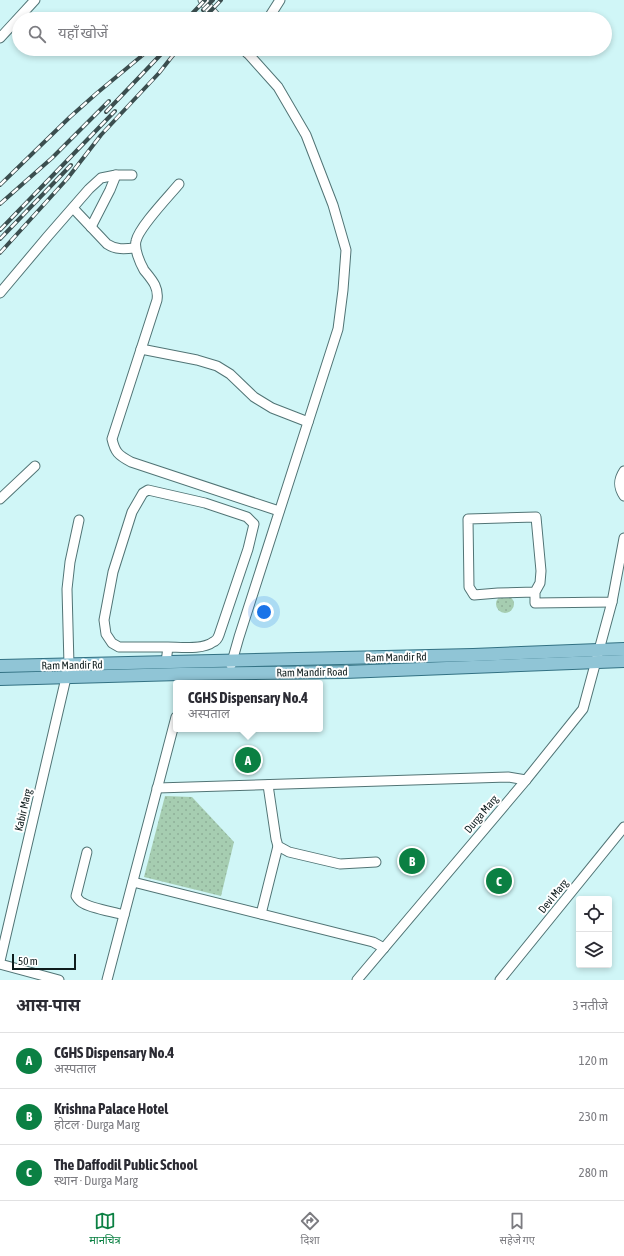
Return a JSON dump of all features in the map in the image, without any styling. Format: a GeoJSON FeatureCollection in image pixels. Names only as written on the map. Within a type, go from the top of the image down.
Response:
{"type":"FeatureCollection","features":[{"type":"Feature","properties":{"kind":"main road","name":"Ram Mandir Rd"},"geometry":{"type":"LineString","coordinates":[[0,666],[474,655],[624,649]]}},
{"type":"Feature","properties":{"kind":"main road","name":"Ram Mandir Road"},"geometry":{"type":"LineString","coordinates":[[0,679],[66,677],[180,678],[231,674],[345,672],[624,661]]}},
{"type":"Feature","properties":{"kind":"street"},"geometry":{"type":"LineString","coordinates":[[24,12],[35,0]]}},
{"type":"Feature","properties":{"kind":"street"},"geometry":{"type":"LineString","coordinates":[[203,0],[212,12]]}},
{"type":"Feature","properties":{"kind":"street"},"geometry":{"type":"LineString","coordinates":[[272,12],[280,0]]}},
{"type":"Feature","properties":{"kind":"street"},"geometry":{"type":"LineString","coordinates":[[0,38],[12,25]]}},
{"type":"Feature","properties":{"kind":"street"},"geometry":{"type":"LineString","coordinates":[[231,674],[231,661],[338,330],[346,250],[333,205],[306,135],[278,87],[252,56]]}},
{"type":"Feature","properties":{"kind":"street"},"geometry":{"type":"LineString","coordinates":[[0,293],[89,189],[101,178],[116,175],[132,175]]}},
{"type":"Feature","properties":{"kind":"street"},"geometry":{"type":"LineString","coordinates":[[91,227],[116,175]]}},
{"type":"Feature","properties":{"kind":"street"},"geometry":{"type":"LineString","coordinates":[[179,184],[141,229],[136,241],[135,248],[143,268],[157,290],[156,300],[112,439],[115,450],[123,458],[131,462],[279,511]]}},
{"type":"Feature","properties":{"kind":"street"},"geometry":{"type":"LineString","coordinates":[[73,208],[107,244],[113,248],[135,248]]}},
{"type":"Feature","properties":{"kind":"street"},"geometry":{"type":"LineString","coordinates":[[141,349],[197,360],[216,366],[230,374],[254,397],[272,408],[308,422]]}},
{"type":"Feature","properties":{"kind":"street"},"geometry":{"type":"LineString","coordinates":[[0,499],[35,466]]}},
{"type":"Feature","properties":{"kind":"street"},"geometry":{"type":"LineString","coordinates":[[624,471],[619,485],[620,491],[624,496]]}},
{"type":"Feature","properties":{"kind":"street"},"geometry":{"type":"LineString","coordinates":[[148,490],[205,503],[247,517],[254,524],[248,549],[219,635],[215,642],[202,647],[168,647],[119,647],[112,643],[106,634],[104,620],[113,572],[132,512],[143,493],[148,490]]}},
{"type":"Feature","properties":{"kind":"street"},"geometry":{"type":"LineString","coordinates":[[535,592],[474,595],[469,588],[468,519],[536,517],[541,571],[540,583],[535,592],[535,603],[612,602]]}},
{"type":"Feature","properties":{"kind":"street","name":"Kabir Marg"},"geometry":{"type":"LineString","coordinates":[[0,961],[69,665],[68,589],[70,562],[79,520]]}},
{"type":"Feature","properties":{"kind":"street","name":"Durga Marg"},"geometry":{"type":"LineString","coordinates":[[357,980],[526,780],[583,709],[612,602],[624,538]]}},
{"type":"Feature","properties":{"kind":"street"},"geometry":{"type":"LineString","coordinates":[[166,662],[168,647]]}},
{"type":"Feature","properties":{"kind":"street"},"geometry":{"type":"LineString","coordinates":[[107,980],[173,728]]}},
{"type":"Feature","properties":{"kind":"street"},"geometry":{"type":"LineString","coordinates":[[157,788],[508,777],[526,780]]}},
{"type":"Feature","properties":{"kind":"street"},"geometry":{"type":"LineString","coordinates":[[261,914],[278,846],[268,785]]}},
{"type":"Feature","properties":{"kind":"street","name":"Devi Marg"},"geometry":{"type":"LineString","coordinates":[[500,980],[624,827]]}},
{"type":"Feature","properties":{"kind":"street"},"geometry":{"type":"LineString","coordinates":[[278,846],[289,852],[340,864],[376,862]]}},
{"type":"Feature","properties":{"kind":"street"},"geometry":{"type":"LineString","coordinates":[[87,852],[76,896],[82,903],[88,906],[124,915]]}},
{"type":"Feature","properties":{"kind":"street"},"geometry":{"type":"LineString","coordinates":[[133,882],[373,942],[384,948]]}},
{"type":"Feature","properties":{"kind":"street"},"geometry":{"type":"LineString","coordinates":[[0,964],[59,980]]}},
{"type":"Feature","properties":{"kind":"green space"},"geometry":{"type":"Polygon","coordinates":[[[505,595],[511,598],[514,604],[511,610],[505,613],[499,610],[496,604],[499,598],[505,595]]]}},
{"type":"Feature","properties":{"kind":"green space"},"geometry":{"type":"Polygon","coordinates":[[[165,796],[192,797],[234,842],[221,896],[144,877],[165,796]]]}},
{"type":"Feature","properties":{"kind":"railway"},"geometry":{"type":"LineString","coordinates":[[194,12],[205,0]]}},
{"type":"Feature","properties":{"kind":"railway"},"geometry":{"type":"LineString","coordinates":[[203,10],[213,0]]}},
{"type":"Feature","properties":{"kind":"railway"},"geometry":{"type":"LineString","coordinates":[[210,12],[221,0]]}},
{"type":"Feature","properties":{"kind":"railway"},"geometry":{"type":"LineString","coordinates":[[0,185],[70,117],[142,56]]}},
{"type":"Feature","properties":{"kind":"railway"},"geometry":{"type":"LineString","coordinates":[[106,112],[159,56]]}},
{"type":"Feature","properties":{"kind":"railway"},"geometry":{"type":"LineString","coordinates":[[0,253],[67,179],[101,135],[159,73],[172,56]]}},
{"type":"Feature","properties":{"kind":"railway"},"geometry":{"type":"LineString","coordinates":[[0,204],[52,158],[109,101]]}},
{"type":"Feature","properties":{"kind":"railway"},"geometry":{"type":"LineString","coordinates":[[0,230],[115,111]]}},
{"type":"Feature","properties":{"kind":"railway"},"geometry":{"type":"LineString","coordinates":[[0,239],[71,165]]}},
{"type":"Feature","properties":{"kind":"place","name":"CGHS Dispensary No.4"},"geometry":{"type":"Point","coordinates":[248,760]}},
{"type":"Feature","properties":{"kind":"place","name":"Krishna Palace Hotel"},"geometry":{"type":"Point","coordinates":[412,861]}},
{"type":"Feature","properties":{"kind":"place","name":"The Daffodil Public School"},"geometry":{"type":"Point","coordinates":[499,881]}}]}
